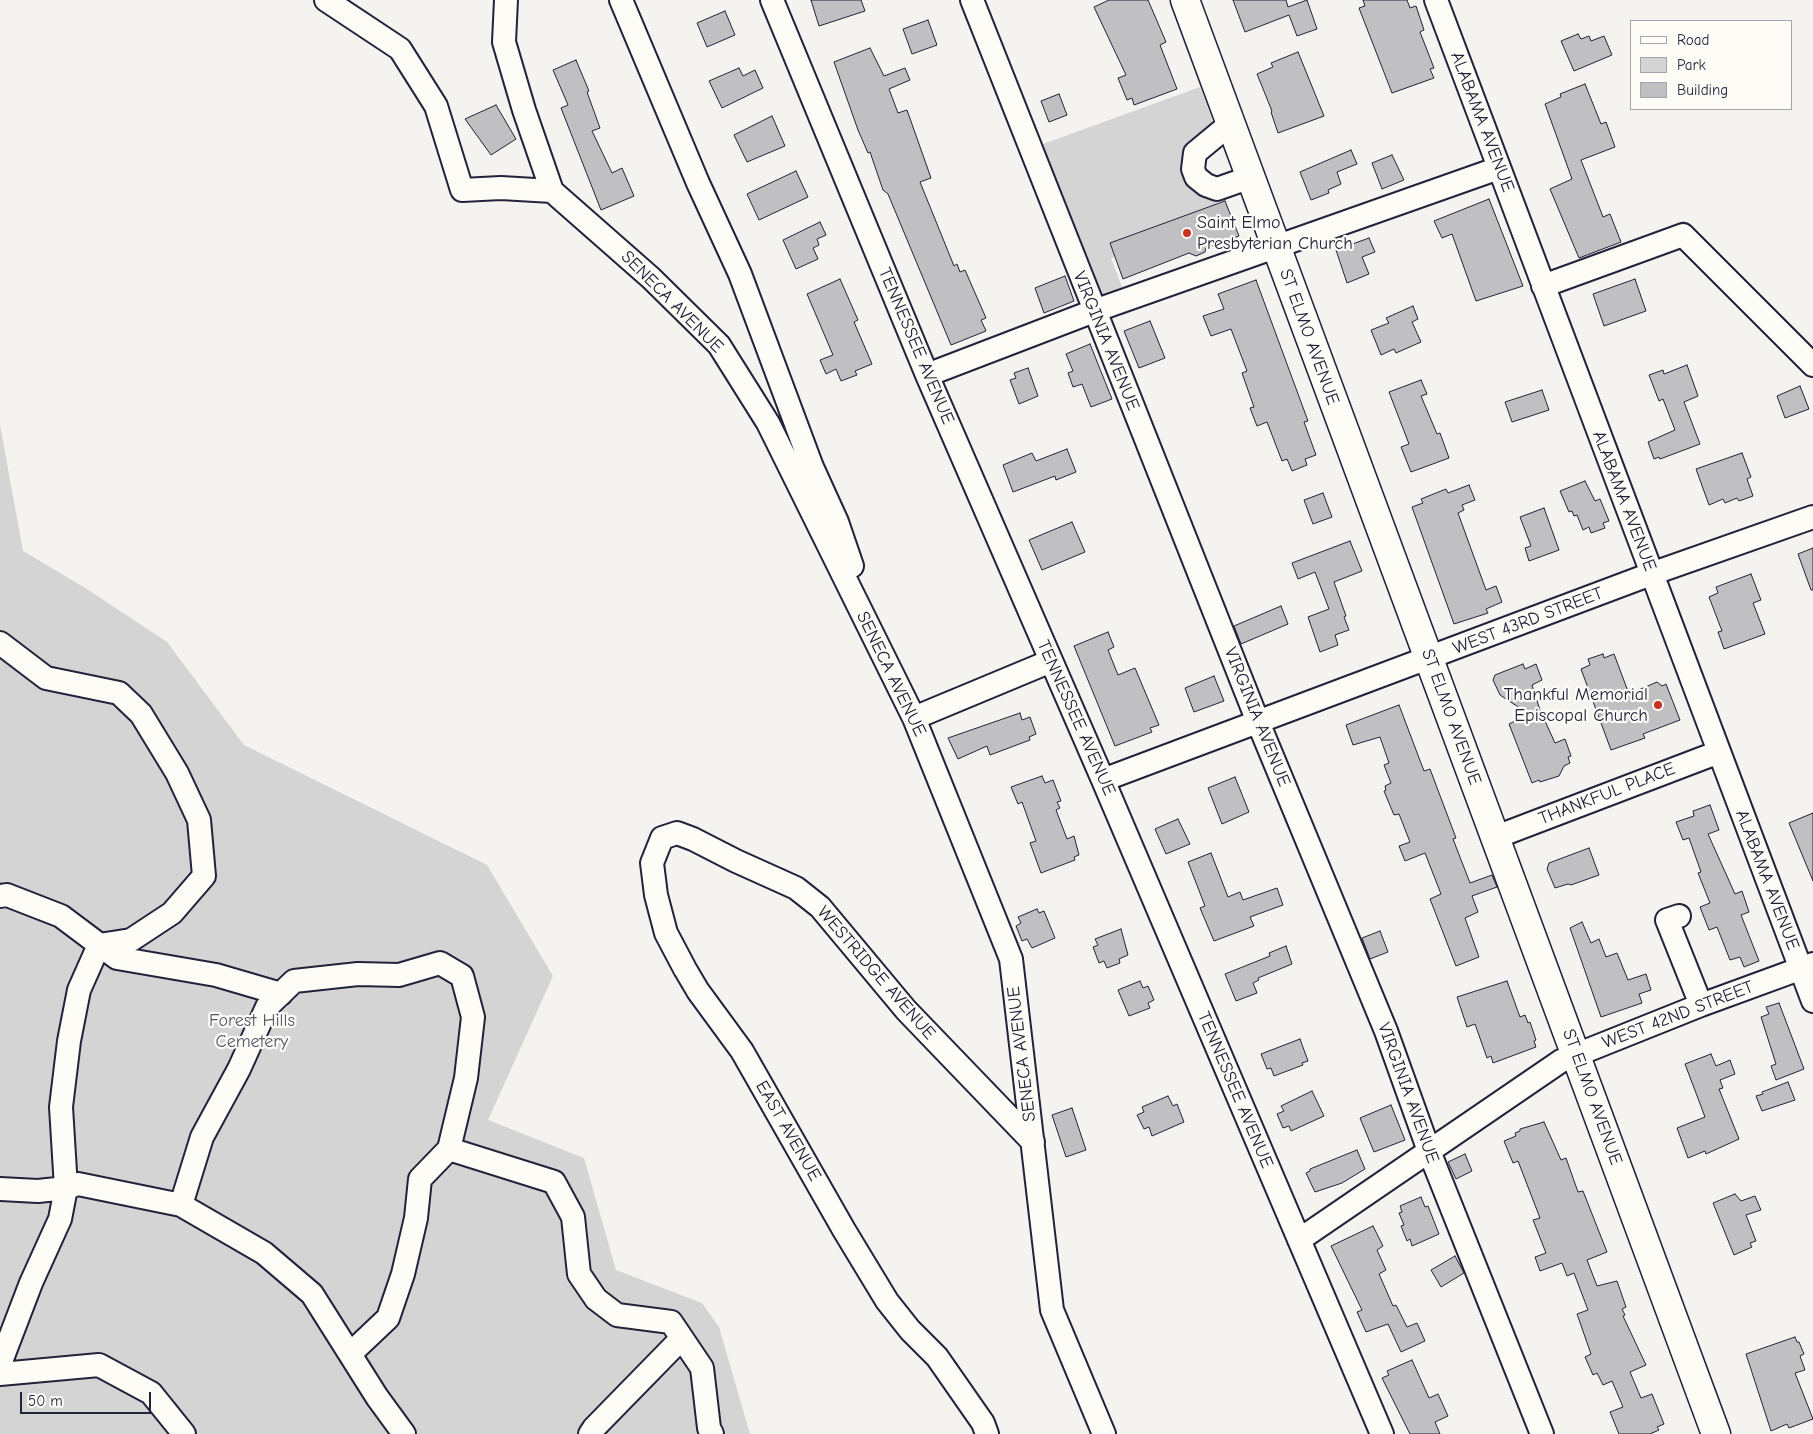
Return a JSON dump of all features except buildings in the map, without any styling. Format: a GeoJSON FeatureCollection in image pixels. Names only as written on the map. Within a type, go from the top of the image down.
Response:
{"type":"FeatureCollection","features":[{"type":"Feature","properties":{"kind":"main road","name":"ST ELMO AVENUE"},"geometry":{"type":"LineString","coordinates":[[1185,0],[1716,1434]]}},
{"type":"Feature","properties":{"kind":"street"},"geometry":{"type":"LineString","coordinates":[[326,0],[400,49],[436,106],[462,190],[501,188],[552,191]]}},
{"type":"Feature","properties":{"kind":"street","name":"SENECA AVENUE"},"geometry":{"type":"LineString","coordinates":[[506,0],[504,42],[524,110],[552,191],[651,278],[719,344],[768,423],[914,718],[1011,959],[1052,1310],[1104,1434]]}},
{"type":"Feature","properties":{"kind":"street"},"geometry":{"type":"LineString","coordinates":[[621,0],[698,183],[740,274],[812,467],[856,576],[859,606]]}},
{"type":"Feature","properties":{"kind":"street","name":"TENNESSEE AVENUE"},"geometry":{"type":"LineString","coordinates":[[772,0],[927,375],[1103,780],[1382,1434]]}},
{"type":"Feature","properties":{"kind":"street","name":"VIRGINIA AVENUE"},"geometry":{"type":"LineString","coordinates":[[972,0],[1094,312],[1259,723],[1386,1031],[1429,1150],[1542,1434]]}},
{"type":"Feature","properties":{"kind":"street","name":"ALABAMA AVENUE"},"geometry":{"type":"LineString","coordinates":[[1436,0],[1719,752],[1807,967],[1813,1001]]}},
{"type":"Feature","properties":{"kind":"street"},"geometry":{"type":"LineString","coordinates":[[1230,124],[1195,153],[1193,169],[1196,178],[1206,185],[1217,189],[1251,177]]}},
{"type":"Feature","properties":{"kind":"street"},"geometry":{"type":"LineString","coordinates":[[927,375],[1094,312],[1499,168]]}},
{"type":"Feature","properties":{"kind":"street"},"geometry":{"type":"LineString","coordinates":[[1543,286],[1683,234],[1813,365]]}},
{"type":"Feature","properties":{"kind":"street","name":"WEST 43RD STREET"},"geometry":{"type":"LineString","coordinates":[[1103,780],[1259,723],[1651,574],[1813,516]]}},
{"type":"Feature","properties":{"kind":"street"},"geometry":{"type":"LineString","coordinates":[[0,643],[46,678],[119,693],[141,714],[177,773],[199,820],[204,876],[172,913],[131,940],[99,945]]}},
{"type":"Feature","properties":{"kind":"street"},"geometry":{"type":"LineString","coordinates":[[914,718],[1051,661]]}},
{"type":"Feature","properties":{"kind":"street","name":"THANKFUL PLACE"},"geometry":{"type":"LineString","coordinates":[[1496,837],[1719,752]]}},
{"type":"Feature","properties":{"kind":"street","name":"EAST AVENUE"},"geometry":{"type":"LineString","coordinates":[[693,839],[677,833],[662,838],[652,863],[656,895],[666,933],[698,991],[742,1051],[844,1230],[887,1301],[910,1330],[937,1357],[983,1423],[987,1434]]}},
{"type":"Feature","properties":{"kind":"street","name":"WESTRIDGE AVENUE"},"geometry":{"type":"LineString","coordinates":[[693,839],[796,888],[820,907],[906,1010],[1033,1142]]}},
{"type":"Feature","properties":{"kind":"street"},"geometry":{"type":"LineString","coordinates":[[0,896],[7,895],[61,916],[117,958],[216,976],[281,994]]}},
{"type":"Feature","properties":{"kind":"street"},"geometry":{"type":"LineString","coordinates":[[1679,916],[1667,920],[1701,1005]]}},
{"type":"Feature","properties":{"kind":"street"},"geometry":{"type":"LineString","coordinates":[[0,1364],[31,1283],[60,1219],[66,1188],[61,1107],[69,1041],[79,990],[99,945]]}},
{"type":"Feature","properties":{"kind":"street"},"geometry":{"type":"LineString","coordinates":[[181,1205],[202,1137],[239,1069],[267,1007],[294,981],[358,974],[399,975],[440,963],[462,976],[473,1017],[466,1078],[449,1149],[420,1179],[416,1218],[403,1274],[388,1318],[350,1354]]}},
{"type":"Feature","properties":{"kind":"street","name":"WEST 42ND STREET"},"geometry":{"type":"LineString","coordinates":[[1299,1240],[1429,1150],[1576,1053],[1807,967]]}},
{"type":"Feature","properties":{"kind":"street"},"geometry":{"type":"LineString","coordinates":[[449,1149],[554,1182],[573,1217],[579,1274],[596,1299],[617,1315],[670,1322],[702,1368],[709,1428],[712,1434]]}},
{"type":"Feature","properties":{"kind":"street"},"geometry":{"type":"LineString","coordinates":[[0,1189],[38,1191],[66,1188],[78,1184],[181,1205],[264,1254],[312,1294],[377,1397],[404,1434]]}},
{"type":"Feature","properties":{"kind":"street"},"geometry":{"type":"LineString","coordinates":[[590,1434],[681,1339]]}},
{"type":"Feature","properties":{"kind":"street"},"geometry":{"type":"LineString","coordinates":[[0,1374],[99,1365],[151,1393],[184,1434]]}},
{"type":"Feature","properties":{"kind":"green space"},"geometry":{"type":"Polygon","coordinates":[[[1200,87],[1217,133],[1194,145],[1218,204],[1111,243],[1115,257],[1111,258],[1122,287],[1101,296],[1035,147],[1200,87]]]}},
{"type":"Feature","properties":{"kind":"green space","name":"Forest Hills Cemetery"},"geometry":{"type":"Polygon","coordinates":[[[0,425],[23,551],[87,589],[167,642],[244,745],[487,865],[553,976],[488,1120],[584,1158],[616,1270],[702,1303],[719,1327],[750,1434],[0,1434],[0,425]]]}},
{"type":"Feature","properties":{"kind":"place","name":"Saint Elmo Presbyterian Church"},"geometry":{"type":"Point","coordinates":[1187,233]}},
{"type":"Feature","properties":{"kind":"place","name":"Thankful Memorial Episcopal Church"},"geometry":{"type":"Point","coordinates":[1658,705]}}]}
